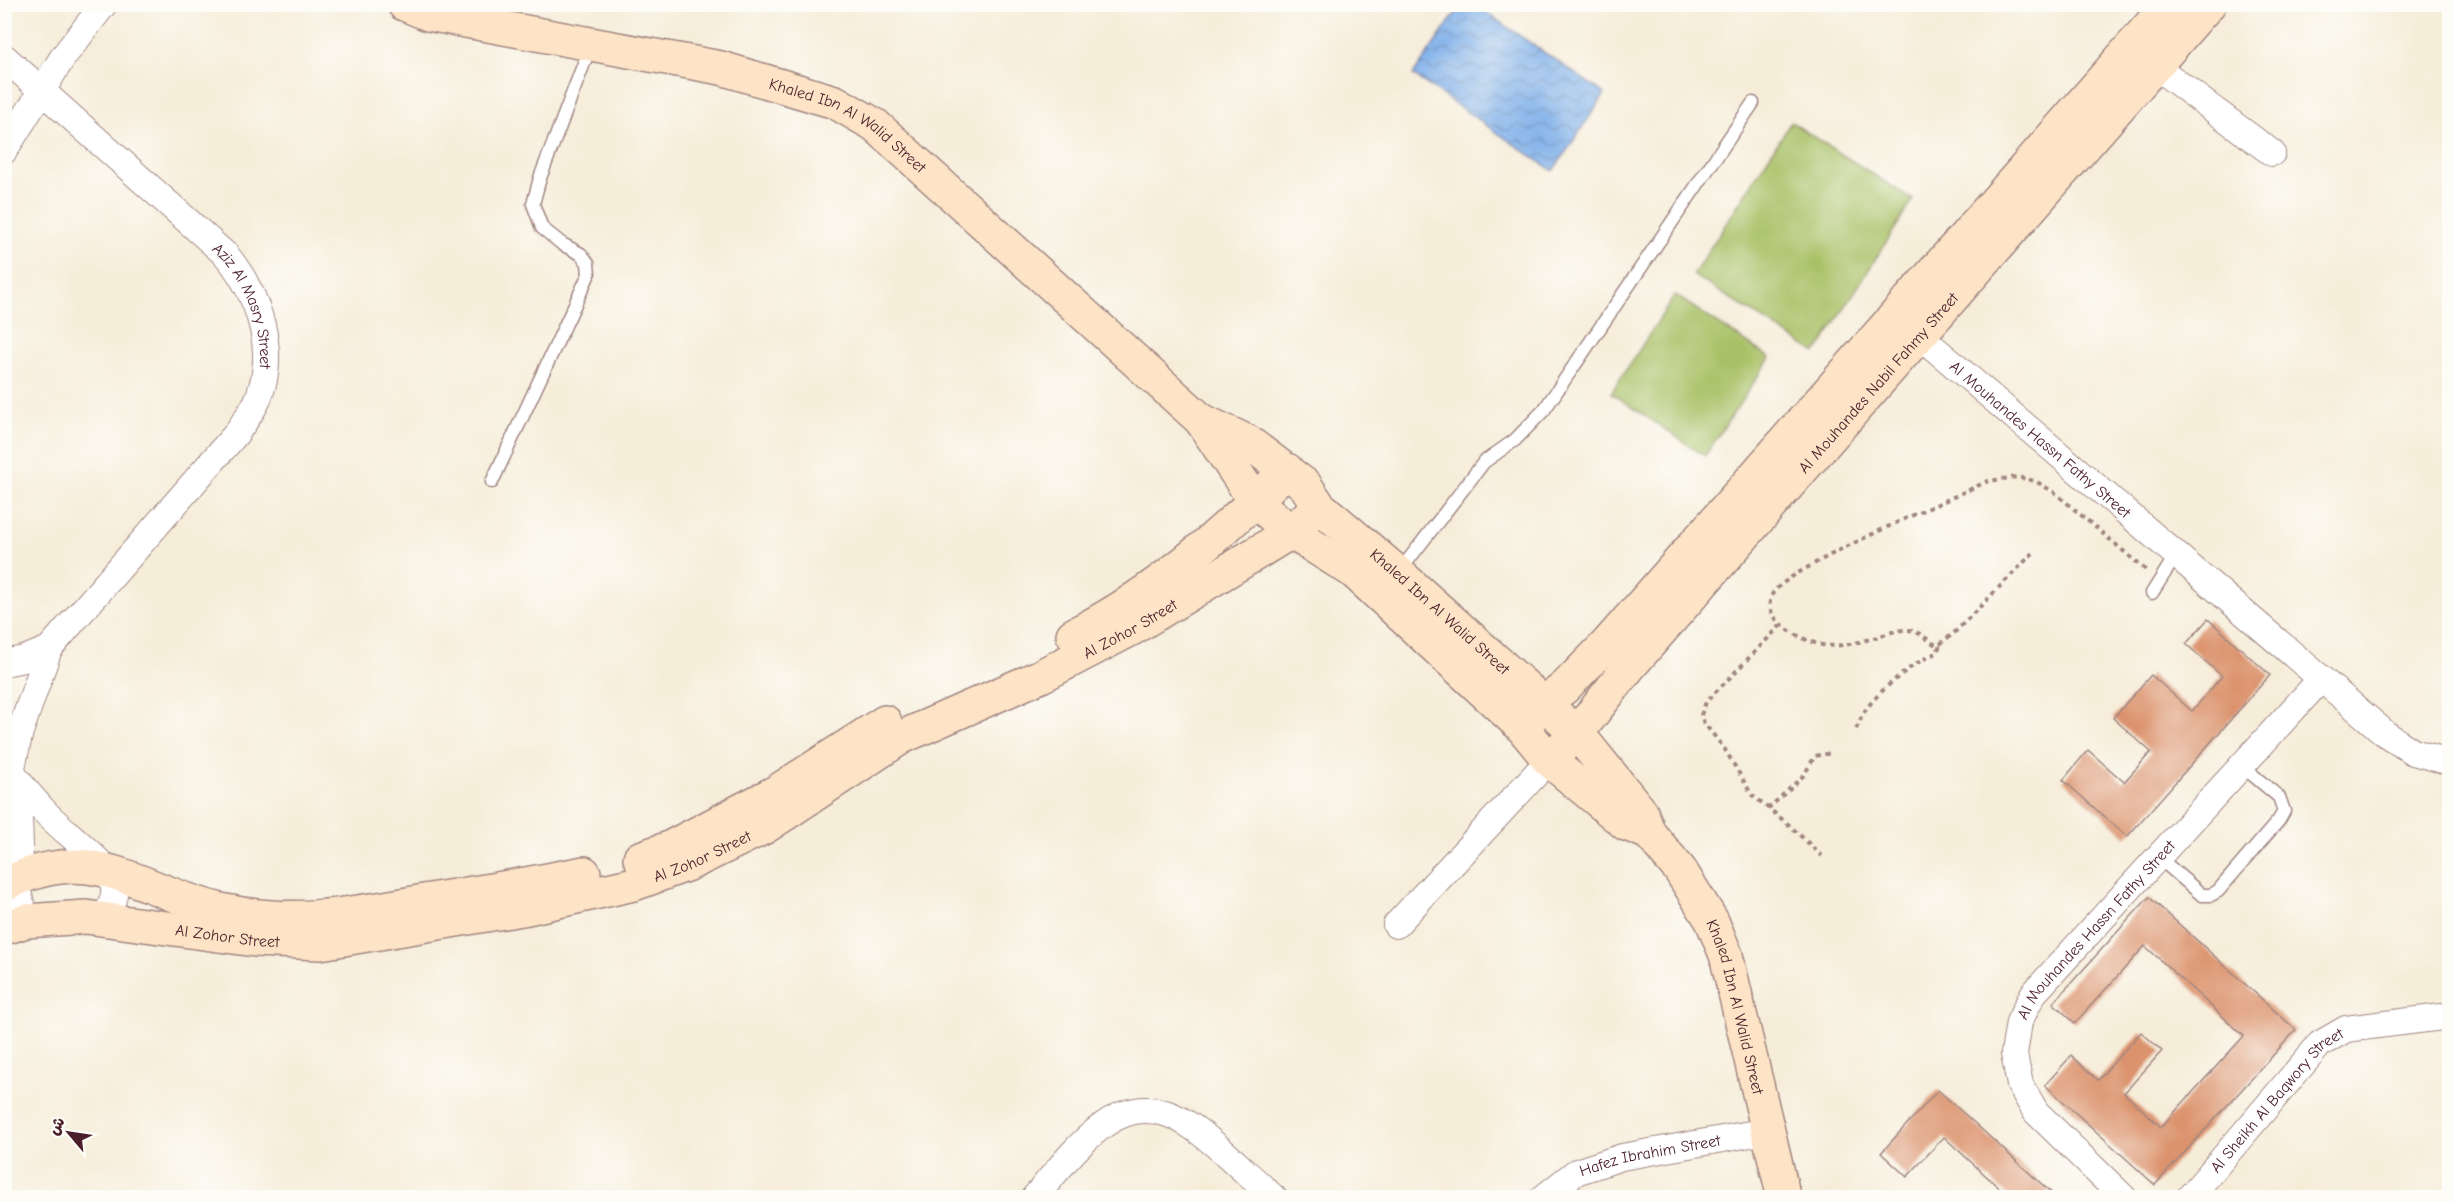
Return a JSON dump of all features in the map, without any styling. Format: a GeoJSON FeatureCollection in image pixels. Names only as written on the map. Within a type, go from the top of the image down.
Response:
{"type":"FeatureCollection","features":[{"type":"Feature","properties":{"kind":"street"},"geometry":{"type":"LineString","coordinates":[[4,151],[13,119],[41,91],[82,30],[104,4]]}},
{"type":"Feature","properties":{"kind":"street","name":"Khaled Ibn Al Walid Street"},"geometry":{"type":"LineString","coordinates":[[404,4],[428,14],[721,68],[835,102],[875,125],[1201,420],[1255,501],[1291,532],[1353,571],[1522,727],[1549,760],[1626,824],[1649,833]]}},
{"type":"Feature","properties":{"kind":"street","name":"Al Mouhandes Nabil Fahmy Street"},"geometry":{"type":"LineString","coordinates":[[1549,760],[1577,733],[2169,4]]}},
{"type":"Feature","properties":{"kind":"street","name":"Al Mouhandes Nabil Fahmy Street"},"geometry":{"type":"LineString","coordinates":[[1522,727],[1608,643],[2155,66],[2209,4]]}},
{"type":"Feature","properties":{"kind":"street","name":"Aziz Al Masry Street"},"geometry":{"type":"LineString","coordinates":[[4,57],[218,248],[234,265],[252,294],[265,343],[267,368],[258,400],[236,434],[49,649],[20,732],[11,773],[20,846],[11,882],[19,901],[15,924]]}},
{"type":"Feature","properties":{"kind":"street"},"geometry":{"type":"LineString","coordinates":[[2155,66],[2272,153]]}},
{"type":"Feature","properties":{"kind":"street","name":"Al Mouhandes Hassn Fathy Street"},"geometry":{"type":"LineString","coordinates":[[1908,326],[2386,734],[2413,752],[2450,762]]}},
{"type":"Feature","properties":{"kind":"street","name":"Khaled Ibn Al Walid Street"},"geometry":{"type":"LineString","coordinates":[[1201,420],[1248,442],[1305,485],[1319,506],[1398,573],[1577,733],[1641,812],[1649,833],[1680,870],[1713,921],[1723,946],[1784,1197]]}},
{"type":"Feature","properties":{"kind":"street","name":"Al Zohor Street"},"geometry":{"type":"LineString","coordinates":[[11,882],[54,867],[70,865],[106,869],[189,901],[221,910],[264,917],[298,919],[347,915],[611,868],[669,848],[776,792],[880,724],[1027,658],[1084,629],[1157,586],[1255,501],[1287,470]]}},
{"type":"Feature","properties":{"kind":"street","name":"Al Zohor Street"},"geometry":{"type":"LineString","coordinates":[[15,924],[103,918],[255,940],[320,943],[528,908],[634,884],[690,863],[765,827],[902,737],[1041,676],[1098,647],[1291,532],[1319,506]]}},
{"type":"Feature","properties":{"kind":"street","name":"Aziz Al Masry Street"},"geometry":{"type":"LineString","coordinates":[[4,663],[24,659],[49,649]]}},
{"type":"Feature","properties":{"kind":"street","name":"Al Mouhandes Hassn Fathy Street"},"geometry":{"type":"LineString","coordinates":[[2124,1197],[2036,1112],[2020,1085],[2014,1054],[2019,1022],[2033,994],[2321,679]]}},
{"type":"Feature","properties":{"kind":"street"},"geometry":{"type":"LineString","coordinates":[[1396,925],[1549,760]]}},
{"type":"Feature","properties":{"kind":"street"},"geometry":{"type":"LineString","coordinates":[[11,773],[75,842],[106,869],[113,881],[114,890],[110,907],[103,918]]}},
{"type":"Feature","properties":{"kind":"street","name":"Al Sheikh Al Baqwory Street"},"geometry":{"type":"LineString","coordinates":[[2189,1197],[2320,1044],[2346,1029],[2450,1016]]}},
{"type":"Feature","properties":{"kind":"street"},"geometry":{"type":"LineString","coordinates":[[1034,1197],[1095,1131],[1115,1118],[1137,1111],[1160,1112],[1182,1119],[1274,1197]]}},
{"type":"Feature","properties":{"kind":"street","name":"Hafez Ibrahim Street"},"geometry":{"type":"LineString","coordinates":[[1542,1197],[1576,1172],[1622,1156],[1767,1131]]}},
{"type":"Feature","properties":{"kind":"lane"},"geometry":{"type":"LineString","coordinates":[[492,482],[589,274],[588,263],[581,254],[562,244],[542,228],[533,204],[540,178],[591,45]]}},
{"type":"Feature","properties":{"kind":"lane"},"geometry":{"type":"LineString","coordinates":[[1398,573],[1484,462],[1515,440],[1544,410],[1753,104]]}},
{"type":"Feature","properties":{"kind":"lane"},"geometry":{"type":"LineString","coordinates":[[2152,593],[2176,555]]}},
{"type":"Feature","properties":{"kind":"lane"},"geometry":{"type":"LineString","coordinates":[[2158,857],[2202,895],[2211,895],[2218,891],[2279,820],[2284,811],[2279,797],[2242,766]]}},
{"type":"Feature","properties":{"kind":"path"},"geometry":{"type":"LineString","coordinates":[[1940,644],[1936,645],[1908,630],[1837,645],[1821,645],[1807,641],[1781,625],[1774,616],[1770,606],[1772,595],[1779,586],[1806,569],[1988,481],[2016,477],[2035,481],[2054,492],[2160,581]]}},
{"type":"Feature","properties":{"kind":"path"},"geometry":{"type":"LineString","coordinates":[[1856,729],[1865,710],[1873,700],[1923,659],[1937,653],[1940,644],[2033,553]]}},
{"type":"Feature","properties":{"kind":"path"},"geometry":{"type":"LineString","coordinates":[[1781,625],[1706,702],[1701,715],[1752,795],[1822,856]]}},
{"type":"Feature","properties":{"kind":"path"},"geometry":{"type":"LineString","coordinates":[[1768,809],[1804,775],[1815,756],[1831,753]]}},
{"type":"Feature","properties":{"kind":"green space"},"geometry":{"type":"Polygon","coordinates":[[[1791,122],[1913,200],[1816,353],[1693,275],[1791,122]]]}},
{"type":"Feature","properties":{"kind":"green space"},"geometry":{"type":"Polygon","coordinates":[[[1675,295],[1770,358],[1705,456],[1611,393],[1675,295]]]}},
{"type":"Feature","properties":{"kind":"water"},"geometry":{"type":"Polygon","coordinates":[[[1461,5],[1475,5],[1605,94],[1553,171],[1413,75],[1461,5]]]}},
{"type":"Feature","properties":{"kind":"building"},"geometry":{"type":"Polygon","coordinates":[[[2208,619],[2270,675],[2127,837],[2063,780],[2088,750],[2124,782],[2151,752],[2113,718],[2151,675],[2192,711],[2222,676],[2186,644],[2208,619]]]}},
{"type":"Feature","properties":{"kind":"building"},"geometry":{"type":"Polygon","coordinates":[[[2149,897],[2296,1030],[2155,1185],[2045,1085],[2071,1056],[2098,1080],[2141,1032],[2162,1051],[2124,1093],[2161,1127],[2244,1036],[2145,946],[2075,1023],[2053,1003],[2149,897]]]}},
{"type":"Feature","properties":{"kind":"building"},"geometry":{"type":"Polygon","coordinates":[[[1938,1090],[2056,1197],[2009,1197],[1944,1137],[1907,1177],[1881,1153],[1938,1090]]]}}]}
